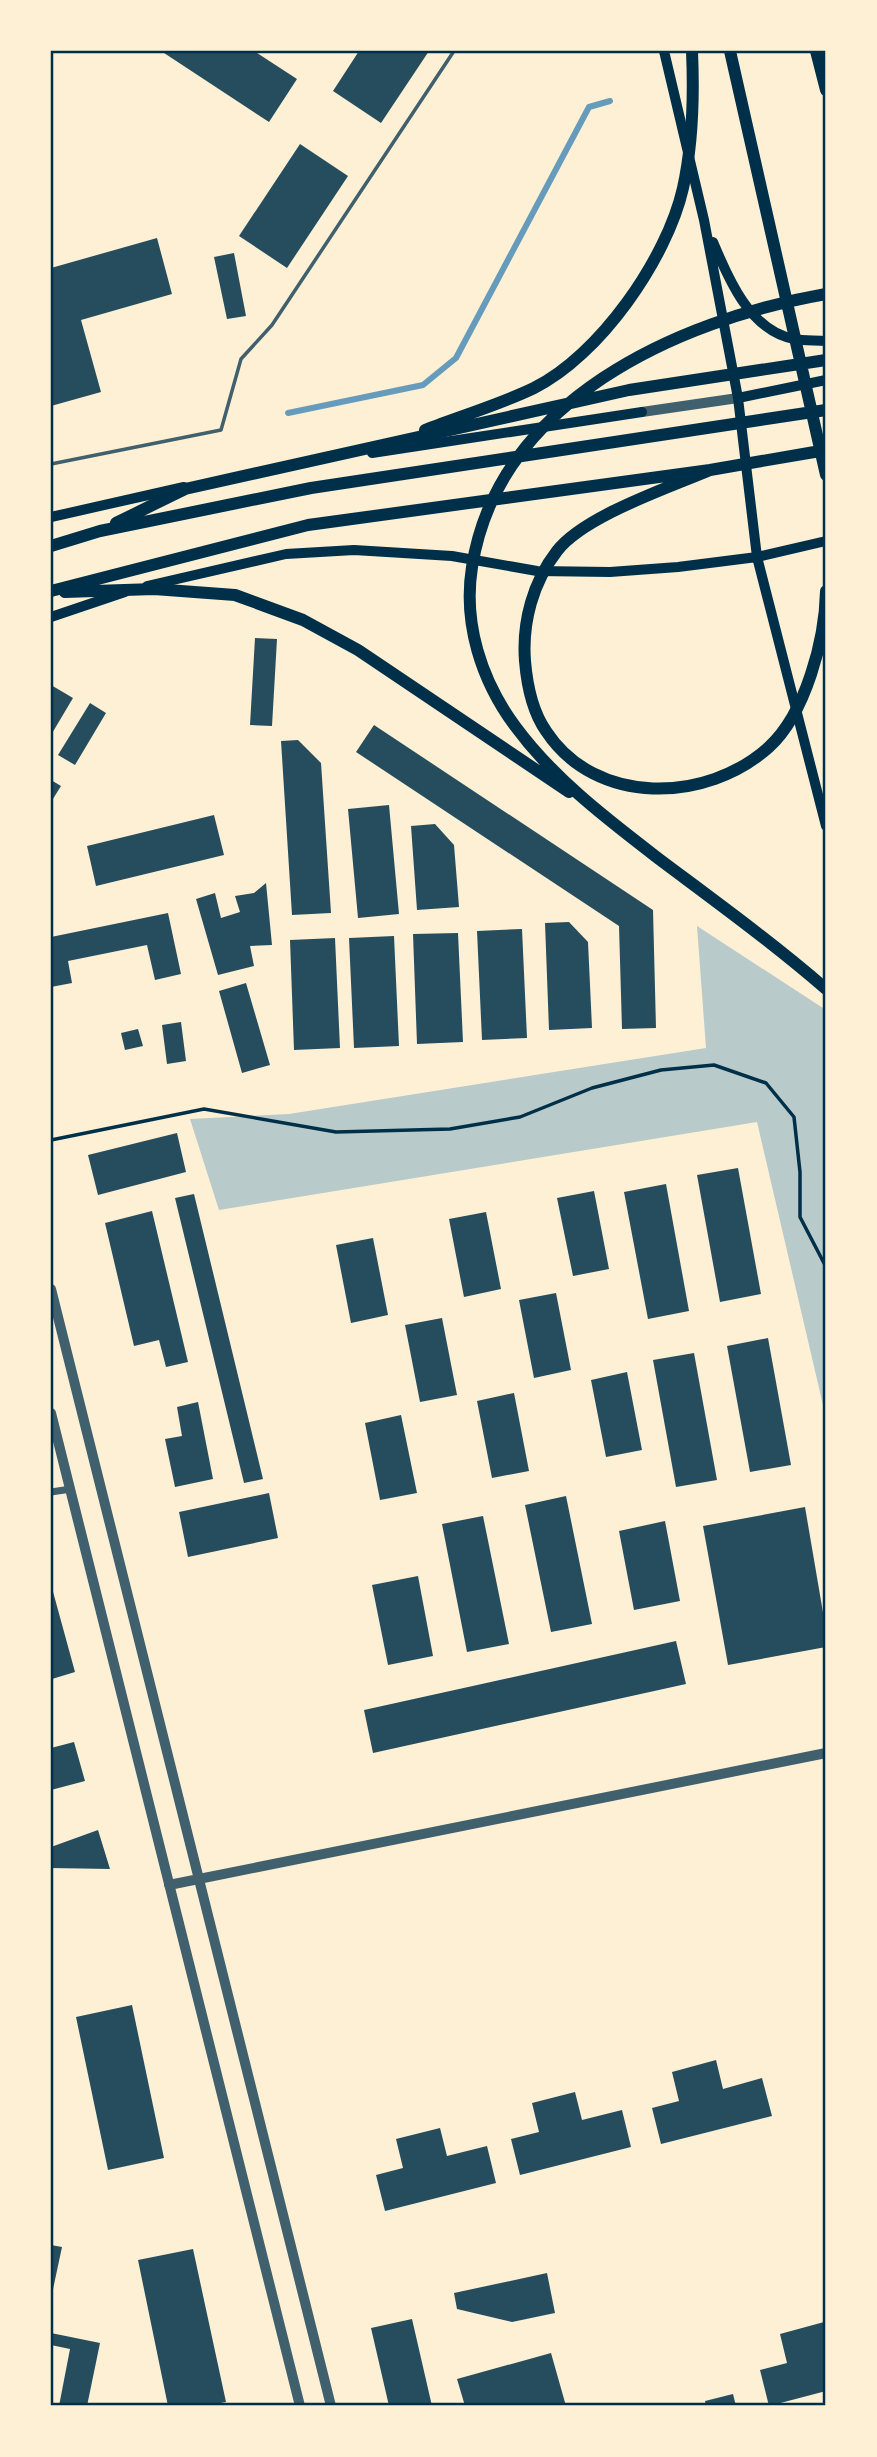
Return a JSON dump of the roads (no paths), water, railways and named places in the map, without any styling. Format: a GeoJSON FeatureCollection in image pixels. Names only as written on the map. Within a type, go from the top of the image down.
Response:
{"type":"FeatureCollection","features":[{"type":"Feature","properties":{"kind":"highway"},"geometry":{"type":"LineString","coordinates":[[382,447],[535,387],[579,356],[618,313],[657,256],[683,190],[694,108],[692,51]]}},
{"type":"Feature","properties":{"kind":"highway"},"geometry":{"type":"LineString","coordinates":[[730,51],[826,475]]}},
{"type":"Feature","properties":{"kind":"highway"},"geometry":{"type":"LineString","coordinates":[[816,51],[826,90]]}},
{"type":"Feature","properties":{"kind":"highway"},"geometry":{"type":"LineString","coordinates":[[587,804],[516,727],[487,682],[471,624],[469,586],[478,533],[498,483],[532,437],[570,402],[642,354],[730,318],[826,294]]}},
{"type":"Feature","properties":{"kind":"highway"},"geometry":{"type":"LineString","coordinates":[[100,531],[185,489],[629,390],[826,360]]}},
{"type":"Feature","properties":{"kind":"highway"},"geometry":{"type":"LineString","coordinates":[[51,546],[100,531],[311,488],[826,410]]}},
{"type":"Feature","properties":{"kind":"highway"},"geometry":{"type":"LineString","coordinates":[[51,592],[308,525],[710,470],[826,450]]}},
{"type":"Feature","properties":{"kind":"highway"},"geometry":{"type":"LineString","coordinates":[[710,470],[600,519],[558,550],[533,591],[524,643],[528,689],[545,731],[574,762],[613,783],[652,790],[692,786],[736,772],[771,745],[802,699],[817,657],[826,591]]}},
{"type":"Feature","properties":{"kind":"highway"},"geometry":{"type":"LineString","coordinates":[[51,592],[154,589],[235,595],[303,620],[358,649],[587,804],[826,989]]}},
{"type":"Feature","properties":{"kind":"main road"},"geometry":{"type":"LineString","coordinates":[[664,51],[704,220],[738,398],[757,557],[826,826]]}},
{"type":"Feature","properties":{"kind":"main road"},"geometry":{"type":"LineString","coordinates":[[704,220],[731,284],[755,318],[791,339],[826,341]]}},
{"type":"Feature","properties":{"kind":"main road"},"geometry":{"type":"LineString","coordinates":[[738,398],[826,380]]}},
{"type":"Feature","properties":{"kind":"main road"},"geometry":{"type":"LineString","coordinates":[[51,517],[215,480],[330,459],[642,412]]}},
{"type":"Feature","properties":{"kind":"main road"},"geometry":{"type":"LineString","coordinates":[[51,617],[143,586],[286,554],[355,550],[452,556],[550,572],[678,568],[757,557],[826,541]]}},
{"type":"Feature","properties":{"kind":"street"},"geometry":{"type":"LineString","coordinates":[[642,412],[738,398]]}},
{"type":"Feature","properties":{"kind":"street"},"geometry":{"type":"LineString","coordinates":[[51,1289],[331,2406]]}},
{"type":"Feature","properties":{"kind":"street"},"geometry":{"type":"LineString","coordinates":[[51,1413],[300,2406]]}},
{"type":"Feature","properties":{"kind":"street"},"geometry":{"type":"LineString","coordinates":[[51,1492],[71,1489]]}},
{"type":"Feature","properties":{"kind":"street"},"geometry":{"type":"LineString","coordinates":[[169,1885],[826,1753]]}},
{"type":"Feature","properties":{"kind":"lane"},"geometry":{"type":"LineString","coordinates":[[51,464],[221,430],[241,359],[272,325],[454,51]]}},
{"type":"Feature","properties":{"kind":"waterway"},"geometry":{"type":"LineString","coordinates":[[288,413],[423,385],[456,358],[589,107],[610,101]]}}]}
